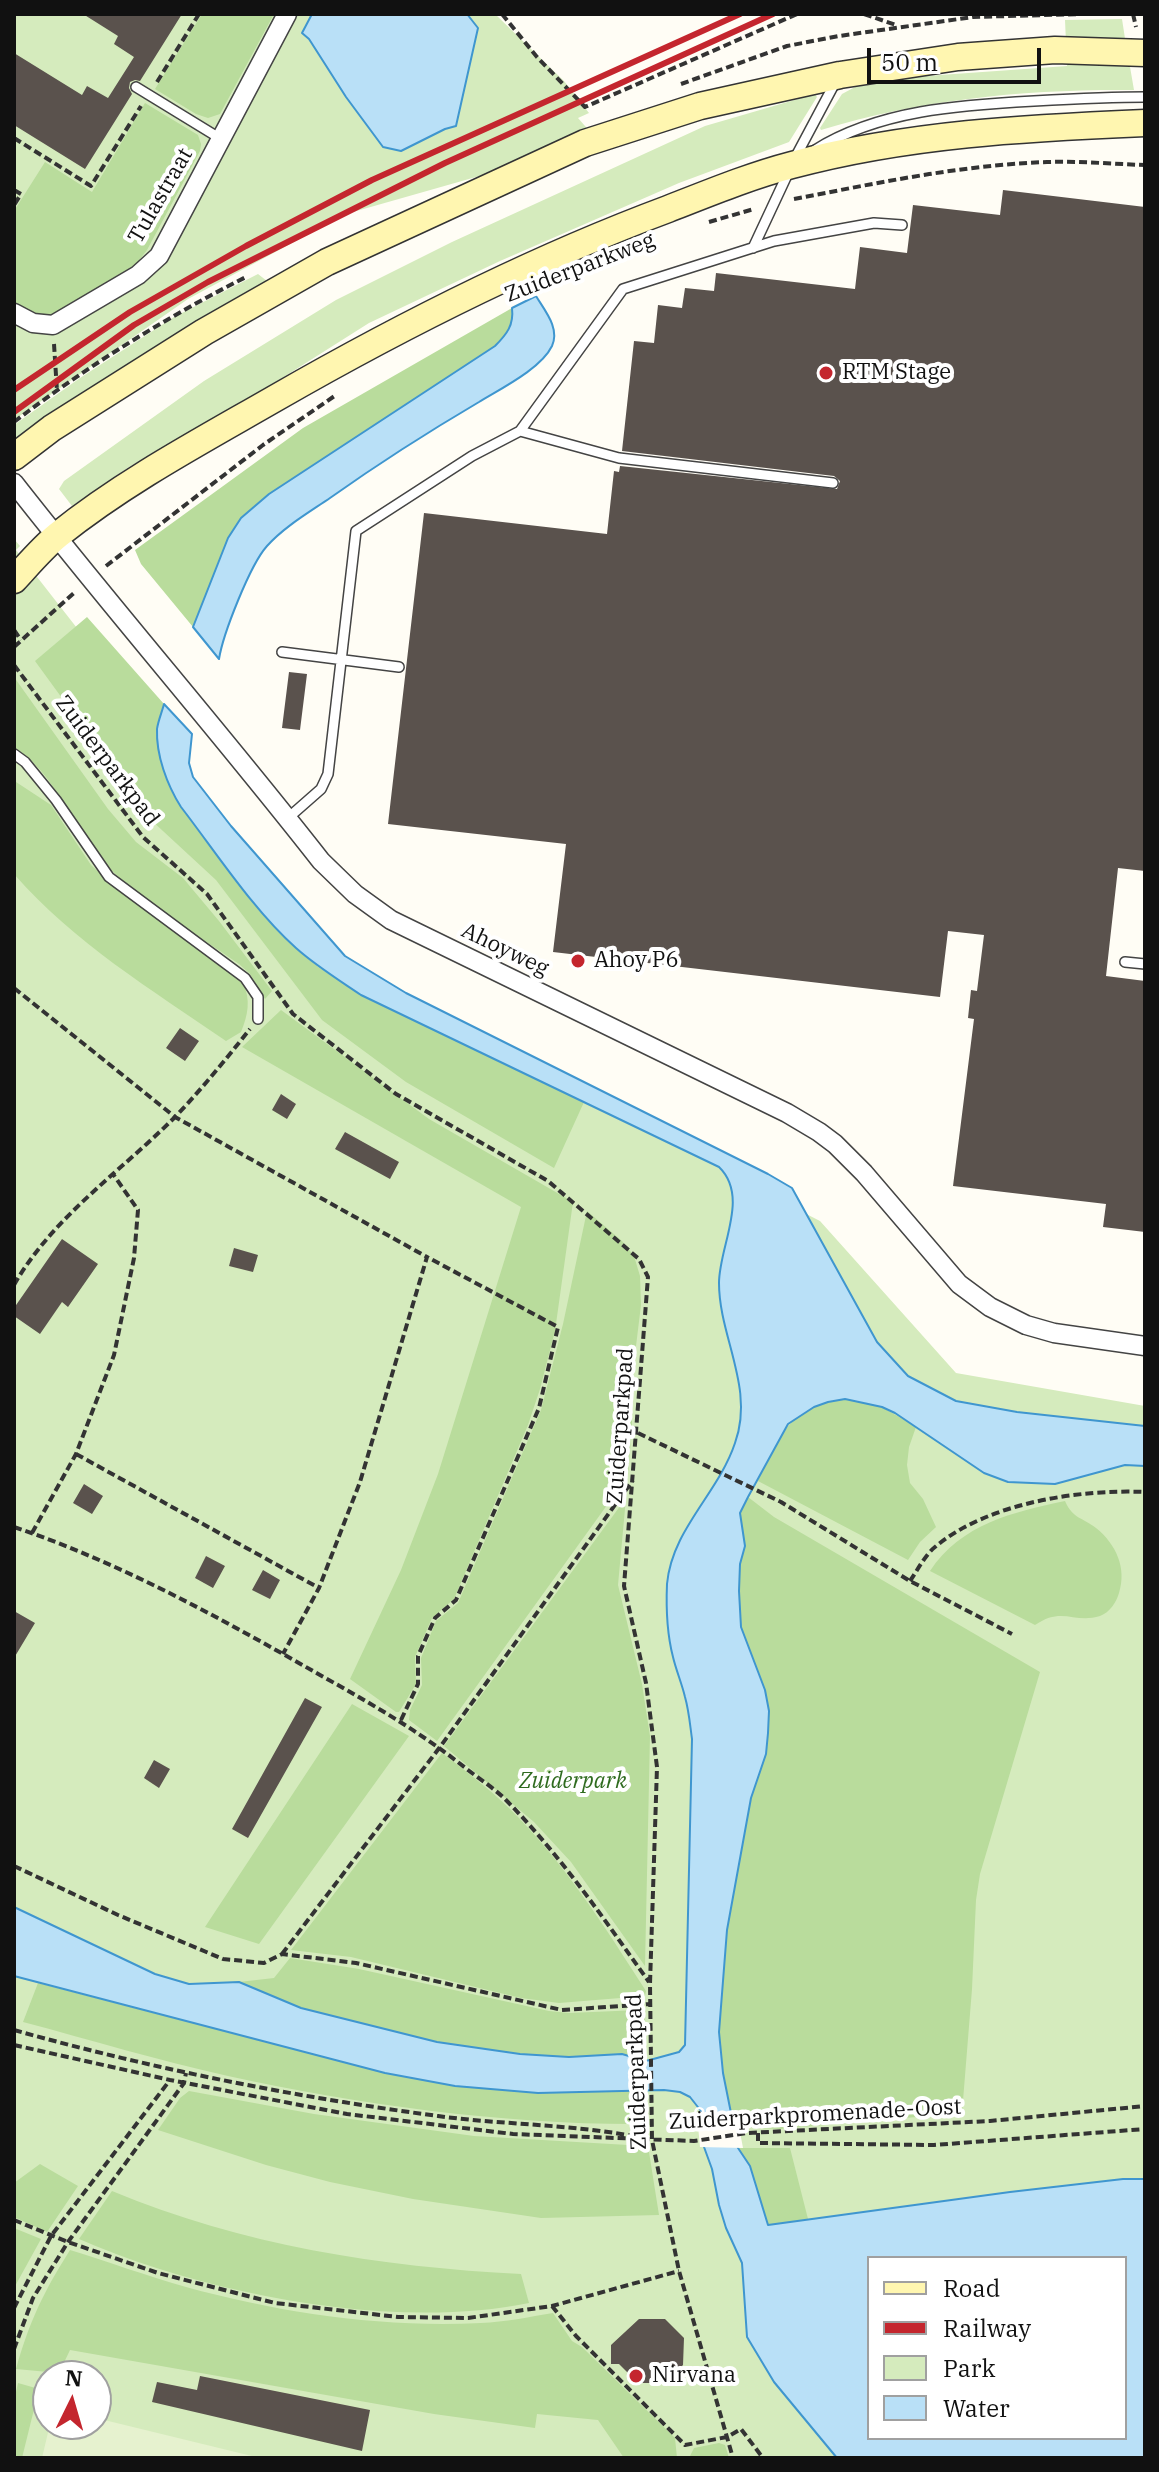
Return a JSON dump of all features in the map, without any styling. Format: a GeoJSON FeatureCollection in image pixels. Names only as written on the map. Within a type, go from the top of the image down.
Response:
{"type":"FeatureCollection","features":[{"type":"Feature","properties":{"kind":"main road"},"geometry":{"type":"LineString","coordinates":[[14,457],[52,428],[204,332],[327,262],[585,143],[700,106],[840,75],[999,54],[1055,50],[1145,53]]}},
{"type":"Feature","properties":{"kind":"main road","name":"Zuiderparkweg"},"geometry":{"type":"LineString","coordinates":[[14,580],[56,537],[195,444],[455,300],[615,229],[791,165],[878,146],[944,136],[1145,123]]}},
{"type":"Feature","properties":{"kind":"street","name":"Tulastraat"},"geometry":{"type":"LineString","coordinates":[[53,325],[138,275],[159,256],[287,14]]}},
{"type":"Feature","properties":{"kind":"street"},"geometry":{"type":"LineString","coordinates":[[14,313],[33,323],[53,325]]}},
{"type":"Feature","properties":{"kind":"street"},"geometry":{"type":"LineString","coordinates":[[14,483],[56,537]]}},
{"type":"Feature","properties":{"kind":"street","name":"Ahoyweg"},"geometry":{"type":"LineString","coordinates":[[56,537],[204,713],[337,879],[375,910],[787,1113],[819,1132],[864,1173],[953,1277],[990,1307],[1026,1325],[1054,1333],[1145,1346]]}},
{"type":"Feature","properties":{"kind":"lane"},"geometry":{"type":"LineString","coordinates":[[753,248],[791,165],[840,75]]}},
{"type":"Feature","properties":{"kind":"lane"},"geometry":{"type":"LineString","coordinates":[[136,87],[221,139]]}},
{"type":"Feature","properties":{"kind":"lane","name":"Zuiderparkweg"},"geometry":{"type":"LineString","coordinates":[[791,165],[836,136],[882,120],[968,104],[1145,97]]}},
{"type":"Feature","properties":{"kind":"lane"},"geometry":{"type":"LineString","coordinates":[[288,818],[321,789],[328,774],[356,531],[472,456],[520,431],[623,289],[774,241],[874,223],[902,225]]}},
{"type":"Feature","properties":{"kind":"lane"},"geometry":{"type":"LineString","coordinates":[[520,431],[619,458],[833,483]]}},
{"type":"Feature","properties":{"kind":"lane"},"geometry":{"type":"LineString","coordinates":[[282,652],[399,667]]}},
{"type":"Feature","properties":{"kind":"lane"},"geometry":{"type":"LineString","coordinates":[[14,754],[25,762],[56,800],[109,877],[245,978],[258,997],[258,1019]]}},
{"type":"Feature","properties":{"kind":"lane"},"geometry":{"type":"LineString","coordinates":[[1125,962],[1145,964]]}},
{"type":"Feature","properties":{"kind":"path"},"geometry":{"type":"LineString","coordinates":[[502,14],[537,57],[585,107],[797,14]]}},
{"type":"Feature","properties":{"kind":"path"},"geometry":{"type":"LineString","coordinates":[[864,14],[899,26]]}},
{"type":"Feature","properties":{"kind":"path"},"geometry":{"type":"LineString","coordinates":[[14,138],[91,186]]}},
{"type":"Feature","properties":{"kind":"path"},"geometry":{"type":"LineString","coordinates":[[703,224],[776,203],[885,181],[974,168],[1048,162],[1145,165]]}},
{"type":"Feature","properties":{"kind":"path"},"geometry":{"type":"LineString","coordinates":[[14,190],[21,194],[14,205]]}},
{"type":"Feature","properties":{"kind":"path"},"geometry":{"type":"LineString","coordinates":[[14,422],[189,306]]}},
{"type":"Feature","properties":{"kind":"path"},"geometry":{"type":"LineString","coordinates":[[53,325],[57,392]]}},
{"type":"Feature","properties":{"kind":"path"},"geometry":{"type":"LineString","coordinates":[[14,647],[91,577],[263,445],[347,387]]}},
{"type":"Feature","properties":{"kind":"path"},"geometry":{"type":"LineString","coordinates":[[14,630],[21,640]]}},
{"type":"Feature","properties":{"kind":"path","name":"Zuiderparkpad"},"geometry":{"type":"LineString","coordinates":[[14,665],[143,837],[207,894],[293,1014],[396,1094],[548,1181],[639,1259],[648,1277],[624,1586],[646,1683],[657,1767],[650,1984],[652,2140],[679,2271],[733,2458]]}},
{"type":"Feature","properties":{"kind":"path"},"geometry":{"type":"LineString","coordinates":[[14,988],[175,1117],[558,1327],[539,1408],[456,1600],[435,1618],[423,1643],[418,1656],[418,1684],[401,1720]]}},
{"type":"Feature","properties":{"kind":"path"},"geometry":{"type":"LineString","coordinates":[[14,1285],[29,1259],[66,1217],[175,1117],[281,995]]}},
{"type":"Feature","properties":{"kind":"path"},"geometry":{"type":"LineString","coordinates":[[32,1533],[76,1454],[114,1355],[134,1258],[138,1210],[113,1174]]}},
{"type":"Feature","properties":{"kind":"path"},"geometry":{"type":"LineString","coordinates":[[283,1654],[319,1588],[360,1482],[427,1257]]}},
{"type":"Feature","properties":{"kind":"path"},"geometry":{"type":"LineString","coordinates":[[638,1433],[781,1502],[910,1581],[1012,1634]]}},
{"type":"Feature","properties":{"kind":"path"},"geometry":{"type":"LineString","coordinates":[[76,1454],[319,1588]]}},
{"type":"Feature","properties":{"kind":"path"},"geometry":{"type":"LineString","coordinates":[[14,1866],[118,1915],[223,1959],[264,1963],[282,1954],[440,1747],[634,1478]]}},
{"type":"Feature","properties":{"kind":"path"},"geometry":{"type":"LineString","coordinates":[[910,1581],[933,1548],[965,1528],[1005,1510],[1088,1493],[1145,1492]]}},
{"type":"Feature","properties":{"kind":"path"},"geometry":{"type":"LineString","coordinates":[[14,1527],[157,1587],[401,1720],[440,1747],[504,1798],[569,1870],[650,1984]]}},
{"type":"Feature","properties":{"kind":"path"},"geometry":{"type":"LineString","coordinates":[[282,1954],[356,1963],[562,2010],[651,2004]]}},
{"type":"Feature","properties":{"kind":"path"},"geometry":{"type":"LineString","coordinates":[[14,2030],[186,2073],[345,2104],[469,2120],[594,2129],[652,2140]]}},
{"type":"Feature","properties":{"kind":"path","name":"Zuiderparkpromenade-Oost"},"geometry":{"type":"LineString","coordinates":[[14,2045],[184,2083],[347,2114],[498,2132],[694,2141],[747,2133],[990,2121],[1145,2106]]}},
{"type":"Feature","properties":{"kind":"path"},"geometry":{"type":"LineString","coordinates":[[14,2349],[33,2298],[68,2242],[184,2083],[186,2073]]}},
{"type":"Feature","properties":{"kind":"path"},"geometry":{"type":"LineString","coordinates":[[14,2308],[51,2236],[170,2080]]}},
{"type":"Feature","properties":{"kind":"path"},"geometry":{"type":"LineString","coordinates":[[758,2133],[758,2143],[934,2145],[1145,2129]]}},
{"type":"Feature","properties":{"kind":"path"},"geometry":{"type":"LineString","coordinates":[[14,2220],[158,2273],[275,2303],[398,2317],[468,2318],[552,2306],[679,2271]]}},
{"type":"Feature","properties":{"kind":"path"},"geometry":{"type":"LineString","coordinates":[[552,2306],[576,2336],[685,2445],[727,2437],[741,2429],[763,2458]]}},
{"type":"Feature","properties":{"kind":"green space"},"geometry":{"type":"Polygon","coordinates":[[[14,14],[495,14],[564,81],[589,113],[578,118],[599,142],[346,214],[188,299],[14,420],[14,14]]]}},
{"type":"Feature","properties":{"kind":"green space"},"geometry":{"type":"Polygon","coordinates":[[[202,14],[274,14],[220,114],[208,118],[155,89],[202,14]]]}},
{"type":"Feature","properties":{"kind":"green space"},"geometry":{"type":"Polygon","coordinates":[[[1122,19],[1126,45],[1066,43],[1065,20],[1122,19]]]}},
{"type":"Feature","properties":{"kind":"green space"},"geometry":{"type":"Polygon","coordinates":[[[1067,59],[1129,61],[1134,90],[1055,91],[976,98],[936,103],[820,128],[842,94],[855,87],[926,76],[1067,66],[1067,59]]]}},
{"type":"Feature","properties":{"kind":"green space"},"geometry":{"type":"Polygon","coordinates":[[[815,94],[817,97],[789,142],[679,183],[500,261],[369,323],[260,392],[129,467],[72,506],[59,489],[64,481],[204,381],[336,300],[452,242],[705,126],[815,94]]]}},
{"type":"Feature","properties":{"kind":"green space"},"geometry":{"type":"Polygon","coordinates":[[[145,103],[198,135],[201,144],[147,250],[136,264],[114,281],[58,315],[43,317],[14,307],[14,211],[45,162],[92,192],[145,103]]]}},
{"type":"Feature","properties":{"kind":"green space"},"geometry":{"type":"Polygon","coordinates":[[[258,274],[267,281],[169,340],[14,446],[14,425],[80,378],[174,317],[258,274]]]}},
{"type":"Feature","properties":{"kind":"green space"},"geometry":{"type":"Polygon","coordinates":[[[512,308],[509,329],[495,346],[269,494],[241,518],[228,539],[193,627],[141,564],[135,550],[303,428],[512,308]]]}},
{"type":"Feature","properties":{"kind":"green space","name":"Zuiderpark"},"geometry":{"type":"Polygon","coordinates":[[[14,539],[20,546],[16,550],[116,678],[213,818],[326,946],[571,1093],[820,1221],[956,1373],[1145,1406],[1145,2458],[14,2458],[14,539]]]}},
{"type":"Feature","properties":{"kind":"green space"},"geometry":{"type":"Polygon","coordinates":[[[87,617],[164,704],[157,727],[170,789],[263,912],[293,945],[318,967],[361,995],[584,1102],[554,1168],[406,1082],[322,1020],[216,880],[150,819],[35,661],[87,617]]]}},
{"type":"Feature","properties":{"kind":"green space"},"geometry":{"type":"Polygon","coordinates":[[[14,677],[108,809],[136,842],[183,878],[219,921],[272,991],[265,999],[250,974],[239,964],[131,888],[90,845],[42,772],[14,747],[14,677]]]}},
{"type":"Feature","properties":{"kind":"green space"},"geometry":{"type":"Polygon","coordinates":[[[16,782],[51,805],[91,865],[115,887],[243,983],[248,1008],[241,1032],[226,1041],[142,984],[62,922],[14,874],[16,782]]]}},
{"type":"Feature","properties":{"kind":"green space"},"geometry":{"type":"Polygon","coordinates":[[[281,1010],[429,1119],[573,1202],[555,1331],[528,1425],[454,1599],[432,1618],[415,1657],[416,1684],[399,1712],[350,1679],[401,1570],[438,1474],[521,1207],[242,1047],[281,1010]]]}},
{"type":"Feature","properties":{"kind":"green space"},"geometry":{"type":"Polygon","coordinates":[[[587,1211],[622,1241],[634,1256],[640,1276],[641,1305],[632,1379],[628,1476],[437,1741],[409,1720],[410,1710],[422,1685],[421,1658],[436,1621],[458,1603],[541,1410],[587,1211]]]}},
{"type":"Feature","properties":{"kind":"green space"},"geometry":{"type":"Polygon","coordinates":[[[845,1399],[882,1407],[916,1427],[907,1465],[910,1483],[923,1499],[936,1527],[920,1542],[908,1560],[758,1481],[781,1437],[798,1417],[826,1403],[845,1399]]]}},
{"type":"Feature","properties":{"kind":"green space"},"geometry":{"type":"Polygon","coordinates":[[[748,1497],[774,1517],[1040,1672],[980,1874],[962,2113],[780,2129],[734,2127],[723,2073],[719,2032],[727,1931],[751,1798],[766,1754],[769,1711],[765,1690],[741,1627],[740,1564],[745,1546],[740,1513],[748,1497]]]}},
{"type":"Feature","properties":{"kind":"green space"},"geometry":{"type":"Polygon","coordinates":[[[626,1498],[618,1585],[642,1684],[650,1736],[645,1966],[571,1862],[534,1822],[444,1746],[626,1498]]]}},
{"type":"Feature","properties":{"kind":"green space"},"geometry":{"type":"Polygon","coordinates":[[[1065,1501],[1075,1515],[1103,1534],[1118,1557],[1122,1575],[1119,1593],[1112,1607],[1104,1614],[1091,1618],[1053,1617],[1035,1625],[930,1571],[957,1542],[990,1522],[1065,1501]]]}},
{"type":"Feature","properties":{"kind":"green space"},"geometry":{"type":"Polygon","coordinates":[[[352,1704],[409,1736],[259,1944],[205,1927],[352,1704]]]}},
{"type":"Feature","properties":{"kind":"green space"},"geometry":{"type":"Polygon","coordinates":[[[442,1753],[476,1779],[529,1828],[582,1895],[646,1991],[645,1996],[559,2003],[521,1998],[351,1957],[291,1950],[442,1753]]]}},
{"type":"Feature","properties":{"kind":"green space"},"geometry":{"type":"Polygon","coordinates":[[[290,1958],[359,1969],[549,2011],[639,2010],[645,2013],[646,2061],[622,2054],[569,2057],[520,2054],[437,2042],[301,2008],[239,1982],[274,1978],[290,1958]]]}},
{"type":"Feature","properties":{"kind":"green space"},"geometry":{"type":"Polygon","coordinates":[[[38,1983],[385,2073],[538,2093],[647,2090],[647,2120],[644,2124],[488,2117],[330,2096],[228,2076],[23,2022],[38,1983]]]}},
{"type":"Feature","properties":{"kind":"green space"},"geometry":{"type":"Polygon","coordinates":[[[189,2091],[314,2114],[474,2136],[645,2146],[649,2152],[659,2215],[541,2218],[413,2199],[330,2182],[158,2130],[180,2098],[189,2091]]]}},
{"type":"Feature","properties":{"kind":"green space"},"geometry":{"type":"Polygon","coordinates":[[[738,2148],[790,2148],[808,2219],[767,2225],[750,2166],[738,2148]]]}},
{"type":"Feature","properties":{"kind":"green space"},"geometry":{"type":"Polygon","coordinates":[[[40,2164],[78,2186],[47,2232],[14,2217],[14,2183],[40,2164]]]}},
{"type":"Feature","properties":{"kind":"green space"},"geometry":{"type":"Polygon","coordinates":[[[112,2191],[211,2226],[312,2250],[416,2266],[521,2274],[529,2303],[476,2311],[419,2313],[360,2310],[241,2291],[183,2276],[79,2239],[112,2191]]]}},
{"type":"Feature","properties":{"kind":"green space"},"geometry":{"type":"Polygon","coordinates":[[[14,2228],[41,2239],[14,2288],[14,2228]]]}},
{"type":"Feature","properties":{"kind":"green space"},"geometry":{"type":"Polygon","coordinates":[[[70,2250],[171,2283],[258,2304],[332,2317],[444,2324],[499,2322],[553,2313],[572,2341],[582,2347],[675,2438],[677,2458],[624,2458],[598,2420],[537,2414],[535,2428],[434,2414],[70,2350],[65,2360],[32,2360],[32,2370],[16,2369],[38,2307],[70,2250]]]}},
{"type":"Feature","properties":{"kind":"green space"},"geometry":{"type":"Polygon","coordinates":[[[18,2383],[32,2387],[32,2417],[22,2458],[14,2458],[14,2401],[18,2383]]]}},
{"type":"Feature","properties":{"kind":"green space"},"geometry":{"type":"Polygon","coordinates":[[[112,2422],[260,2458],[42,2458],[46,2440],[112,2440],[112,2422]]]}},
{"type":"Feature","properties":{"kind":"green space"},"geometry":{"type":"Polygon","coordinates":[[[719,2443],[725,2445],[729,2458],[689,2458],[694,2448],[719,2443]]]}},
{"type":"Feature","properties":{"kind":"water"},"geometry":{"type":"Polygon","coordinates":[[[312,14],[467,14],[478,28],[456,126],[401,151],[383,147],[302,33],[312,14]]]}},
{"type":"Feature","properties":{"kind":"water"},"geometry":{"type":"Polygon","coordinates":[[[536,296],[554,333],[547,354],[519,378],[385,461],[274,539],[260,555],[245,584],[219,659],[193,627],[228,538],[241,518],[269,494],[495,346],[509,329],[512,308],[536,296]]]}},
{"type":"Feature","properties":{"kind":"water"},"geometry":{"type":"Polygon","coordinates":[[[164,704],[192,734],[189,763],[193,777],[231,826],[345,956],[406,993],[792,1188],[877,1342],[908,1376],[956,1401],[1017,1412],[1145,1426],[1145,1466],[1125,1465],[1055,1484],[1008,1482],[984,1473],[882,1407],[845,1399],[828,1402],[788,1424],[740,1513],[745,1546],[740,1564],[741,1627],[765,1690],[769,1711],[766,1754],[751,1798],[727,1930],[719,2032],[723,2073],[738,2148],[750,2166],[768,2225],[1010,2192],[1145,2179],[1145,2458],[837,2458],[774,2382],[747,2337],[742,2263],[719,2205],[704,2147],[701,2111],[690,2097],[680,2092],[538,2093],[455,2086],[385,2073],[14,1976],[14,1907],[155,1974],[189,1984],[239,1982],[301,2008],[437,2042],[520,2054],[569,2057],[622,2054],[646,2061],[679,2052],[685,2045],[692,1739],[686,1702],[669,1639],[667,1584],[677,1546],[718,1479],[735,1443],[740,1423],[739,1382],[724,1323],[719,1283],[733,1207],[728,1179],[719,1167],[361,995],[304,955],[250,899],[181,807],[163,770],[157,729],[164,704]]]}},
{"type":"Feature","properties":{"kind":"pier"},"geometry":{"type":"Polygon","coordinates":[[[698,2126],[739,2127],[743,2148],[700,2147],[698,2126]]]}},
{"type":"Feature","properties":{"kind":"building"},"geometry":{"type":"Polygon","coordinates":[[[83,14],[182,14],[140,81],[130,82],[132,94],[85,169],[14,125],[14,53],[82,95],[87,86],[108,98],[134,57],[114,44],[118,36],[83,14]]]}},
{"type":"Feature","properties":{"kind":"building"},"geometry":{"type":"Polygon","coordinates":[[[1003,190],[1145,207],[1145,871],[1118,868],[1106,976],[1145,981],[1145,1232],[1103,1227],[1106,1204],[953,1186],[974,1019],[968,1018],[971,990],[977,991],[984,935],[948,931],[940,997],[553,952],[566,844],[388,824],[424,513],[607,534],[614,471],[619,472],[620,466],[837,489],[840,481],[834,476],[622,451],[634,341],[654,343],[658,305],[682,308],[685,288],[714,291],[716,273],[855,289],[860,247],[907,253],[913,205],[1000,215],[1003,190]]]}},
{"type":"Feature","properties":{"kind":"building"},"geometry":{"type":"Polygon","coordinates":[[[289,672],[307,674],[300,730],[282,728],[289,672]]]}},
{"type":"Feature","properties":{"kind":"building"},"geometry":{"type":"Polygon","coordinates":[[[180,1028],[199,1041],[185,1061],[166,1048],[180,1028]]]}},
{"type":"Feature","properties":{"kind":"building"},"geometry":{"type":"Polygon","coordinates":[[[281,1094],[296,1104],[287,1119],[272,1110],[281,1094]]]}},
{"type":"Feature","properties":{"kind":"building"},"geometry":{"type":"Polygon","coordinates":[[[345,1132],[399,1162],[390,1179],[335,1149],[345,1132]]]}},
{"type":"Feature","properties":{"kind":"building"},"geometry":{"type":"Polygon","coordinates":[[[62,1239],[98,1264],[68,1307],[62,1302],[40,1334],[14,1316],[14,1308],[62,1239]]]}},
{"type":"Feature","properties":{"kind":"building"},"geometry":{"type":"Polygon","coordinates":[[[234,1248],[258,1255],[253,1272],[229,1266],[234,1248]]]}},
{"type":"Feature","properties":{"kind":"building"},"geometry":{"type":"Polygon","coordinates":[[[84,1484],[103,1496],[92,1514],[73,1503],[84,1484]]]}},
{"type":"Feature","properties":{"kind":"building"},"geometry":{"type":"Polygon","coordinates":[[[206,1556],[225,1566],[213,1588],[195,1578],[206,1556]]]}},
{"type":"Feature","properties":{"kind":"building"},"geometry":{"type":"Polygon","coordinates":[[[263,1570],[280,1580],[270,1599],[252,1590],[263,1570]]]}},
{"type":"Feature","properties":{"kind":"building"},"geometry":{"type":"Polygon","coordinates":[[[14,1611],[35,1623],[14,1658],[14,1611]]]}},
{"type":"Feature","properties":{"kind":"building"},"geometry":{"type":"Polygon","coordinates":[[[305,1698],[322,1707],[248,1838],[232,1829],[305,1698]]]}},
{"type":"Feature","properties":{"kind":"building"},"geometry":{"type":"Polygon","coordinates":[[[154,1760],[170,1769],[159,1788],[144,1778],[154,1760]]]}},
{"type":"Feature","properties":{"kind":"building"},"geometry":{"type":"Polygon","coordinates":[[[639,2319],[665,2319],[684,2338],[683,2365],[664,2383],[638,2383],[619,2364],[611,2364],[611,2345],[639,2319]]]}},
{"type":"Feature","properties":{"kind":"building"},"geometry":{"type":"Polygon","coordinates":[[[200,2376],[370,2410],[362,2451],[152,2402],[157,2382],[197,2390],[200,2376]]]}},
{"type":"Feature","properties":{"kind":"railway"},"geometry":{"type":"LineString","coordinates":[[14,390],[130,312],[372,180],[740,14]]}},
{"type":"Feature","properties":{"kind":"railway"},"geometry":{"type":"LineString","coordinates":[[14,412],[134,325],[208,282],[445,163],[773,14]]}},
{"type":"Feature","properties":{"kind":"place","name":"RTM Stage"},"geometry":{"type":"Point","coordinates":[826,373]}},
{"type":"Feature","properties":{"kind":"place","name":"Ahoy P6"},"geometry":{"type":"Point","coordinates":[578,961]}},
{"type":"Feature","properties":{"kind":"place","name":"Nirvana"},"geometry":{"type":"Point","coordinates":[636,2376]}}]}
